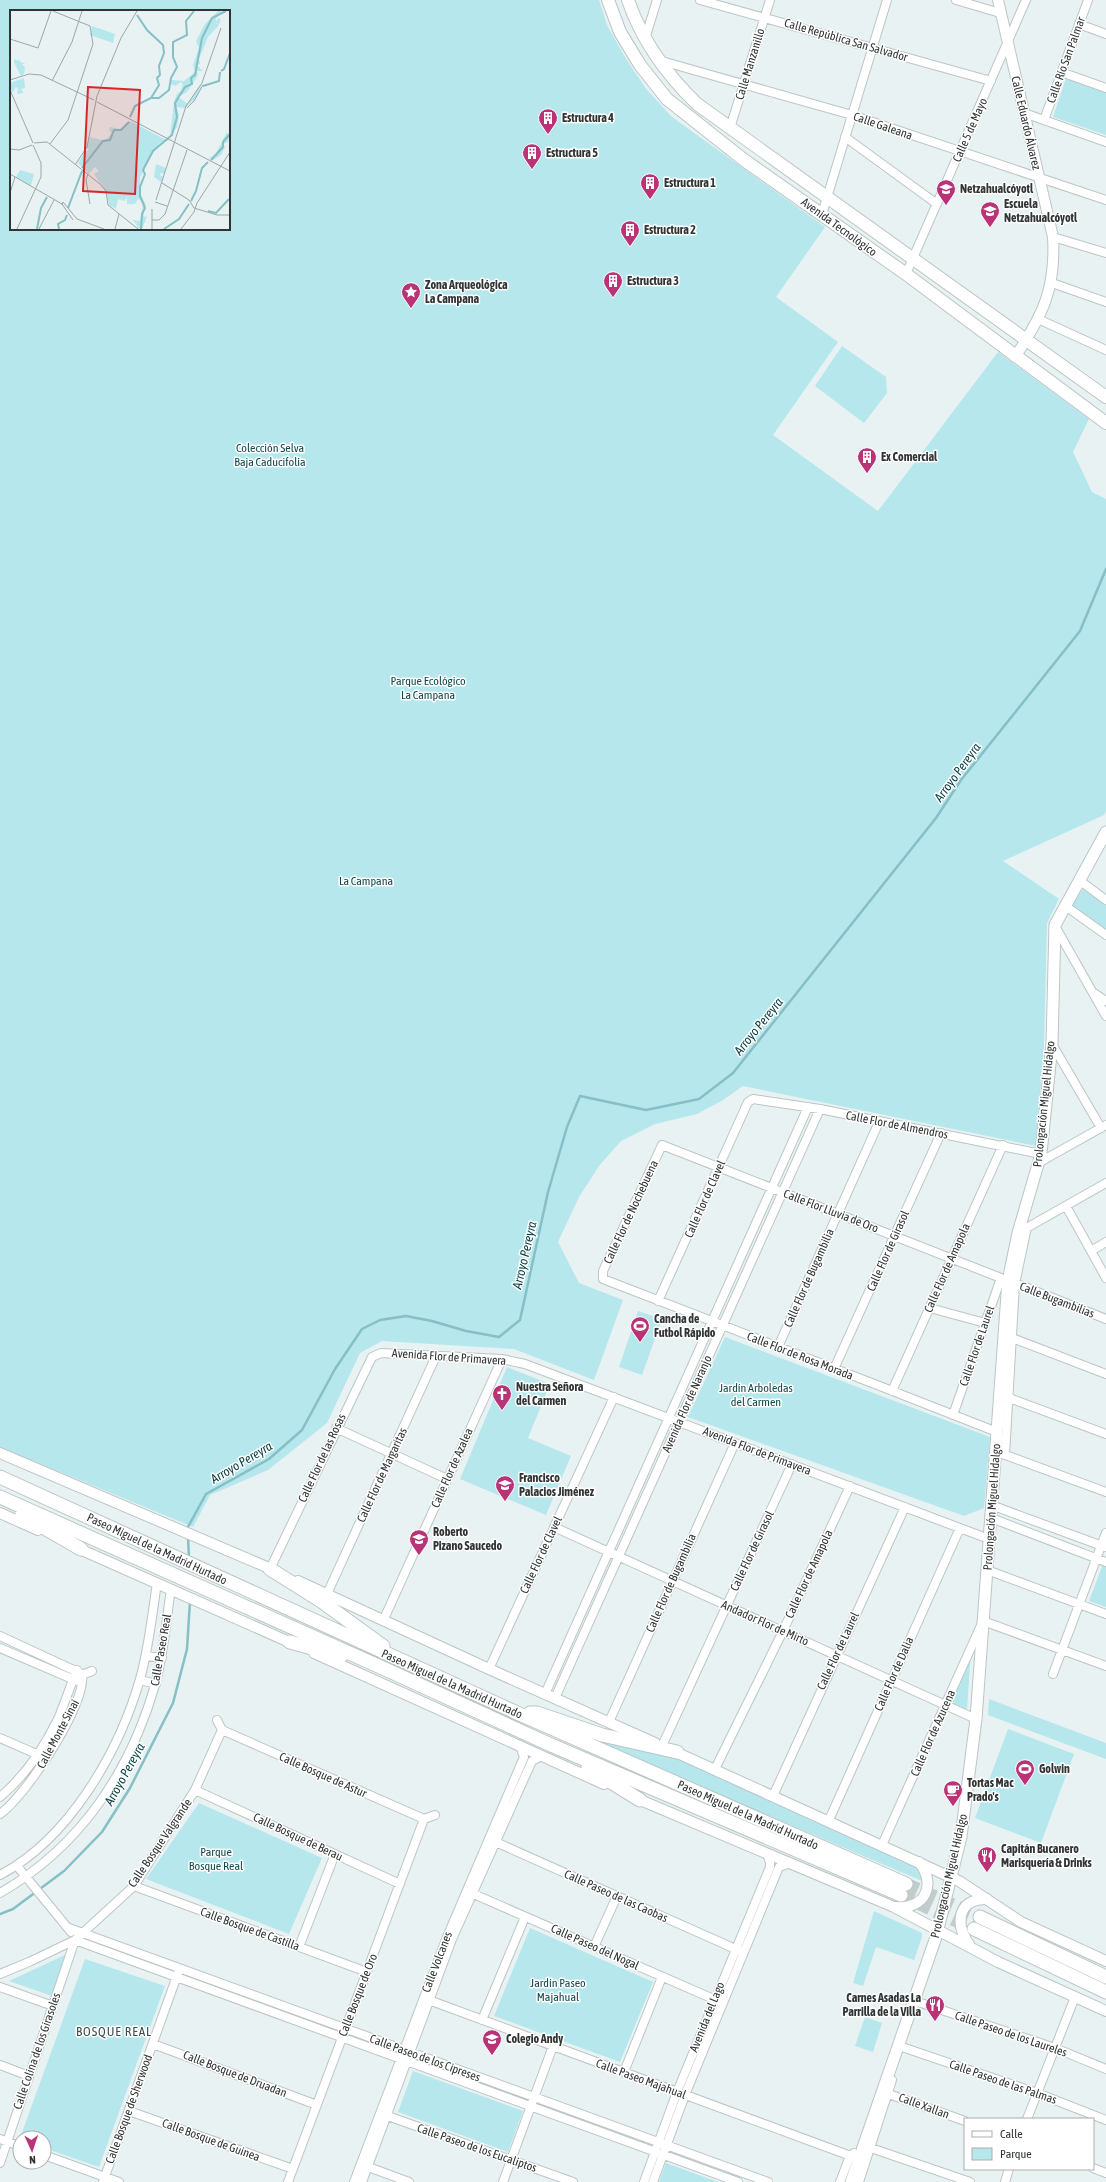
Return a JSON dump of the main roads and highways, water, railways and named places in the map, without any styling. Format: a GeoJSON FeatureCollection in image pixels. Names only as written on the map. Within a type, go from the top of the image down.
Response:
{"type":"FeatureCollection","features":[{"type":"Feature","properties":{"kind":"highway","name":"Paseo Miguel de la Madrid Hurtado"},"geometry":{"type":"LineString","coordinates":[[0,1477],[904,1889],[551,1745],[201,1586],[0,1497]]}},
{"type":"Feature","properties":{"kind":"highway"},"geometry":{"type":"LineString","coordinates":[[0,1502],[81,1550]]}},
{"type":"Feature","properties":{"kind":"highway"},"geometry":{"type":"LineString","coordinates":[[270,1569],[321,1600],[408,1664]]}},
{"type":"Feature","properties":{"kind":"highway"},"geometry":{"type":"LineString","coordinates":[[290,1642],[385,1669]]}},
{"type":"Feature","properties":{"kind":"highway"},"geometry":{"type":"LineString","coordinates":[[515,1712],[537,1713],[602,1735],[677,1752]]}},
{"type":"Feature","properties":{"kind":"highway"},"geometry":{"type":"LineString","coordinates":[[551,1745],[640,1800]]}},
{"type":"Feature","properties":{"kind":"highway"},"geometry":{"type":"LineString","coordinates":[[1106,1977],[977,1923],[1106,1992]]}},
{"type":"Feature","properties":{"kind":"main road","name":"Avenida Tecnológico"},"geometry":{"type":"LineString","coordinates":[[608,0],[620,32],[640,65],[666,99],[744,160],[906,274],[1015,357],[1106,423]]}},
{"type":"Feature","properties":{"kind":"main road","name":"Avenida Tecnológico"},"geometry":{"type":"LineString","coordinates":[[628,0],[645,39],[657,60],[676,83],[697,104],[1106,397]]}},
{"type":"Feature","properties":{"kind":"main road","name":"Prolongación Miguel Hidalgo"},"geometry":{"type":"LineString","coordinates":[[851,2182],[855,2158],[867,2146],[938,1930],[960,1838],[976,1719],[991,1505],[1000,1453],[997,1432],[1004,1396],[1008,1336],[1008,1281],[1040,1158],[1052,1044],[1055,925],[1064,905],[1106,832]]}},
{"type":"Feature","properties":{"kind":"waterway","name":"Arroyo Pereyra"},"geometry":{"type":"LineString","coordinates":[[188,1530],[188,1527],[206,1494],[269,1459],[302,1430],[335,1369],[362,1329],[380,1320],[406,1316],[432,1321],[466,1331],[499,1337],[520,1320],[548,1192],[567,1127],[580,1096],[646,1110],[699,1099],[733,1073],[936,818],[961,780],[1080,631],[1106,569]]}},
{"type":"Feature","properties":{"kind":"waterway","name":"Arroyo Pereyra"},"geometry":{"type":"LineString","coordinates":[[188,1537],[189,1558]]}},
{"type":"Feature","properties":{"kind":"waterway","name":"Arroyo Pereyra"},"geometry":{"type":"LineString","coordinates":[[0,1914],[13,1909],[64,1871],[102,1832],[130,1788],[173,1703],[187,1649],[190,1601]]}},
{"type":"Feature","properties":{"kind":"tunnel"},"geometry":{"type":"LineString","coordinates":[[906,1884],[980,1917]]}},
{"type":"Feature","properties":{"kind":"tunnel"},"geometry":{"type":"LineString","coordinates":[[901,1895],[974,1929]]}},
{"type":"Feature","properties":{"kind":"place","name":"Estructura 4"},"geometry":{"type":"Point","coordinates":[548,135]}},
{"type":"Feature","properties":{"kind":"place","name":"Estructura 5"},"geometry":{"type":"Point","coordinates":[532,170]}},
{"type":"Feature","properties":{"kind":"place","name":"Estructura 1"},"geometry":{"type":"Point","coordinates":[650,200]}},
{"type":"Feature","properties":{"kind":"place","name":"Netzahualcóyotl"},"geometry":{"type":"Point","coordinates":[946,206]}},
{"type":"Feature","properties":{"kind":"place","name":"Escuela Netzahualcóyotl"},"geometry":{"type":"Point","coordinates":[990,228]}},
{"type":"Feature","properties":{"kind":"place","name":"Estructura 2"},"geometry":{"type":"Point","coordinates":[630,247]}},
{"type":"Feature","properties":{"kind":"place","name":"Estructura 3"},"geometry":{"type":"Point","coordinates":[613,298]}},
{"type":"Feature","properties":{"kind":"place","name":"Zona Arqueológica La Campana"},"geometry":{"type":"Point","coordinates":[411,309]}},
{"type":"Feature","properties":{"kind":"place","name":"Ex Comercial"},"geometry":{"type":"Point","coordinates":[867,474]}},
{"type":"Feature","properties":{"kind":"place","name":"Cancha de Futbol Rápido"},"geometry":{"type":"Point","coordinates":[640,1343]}},
{"type":"Feature","properties":{"kind":"place","name":"Nuestra Señora del Carmen"},"geometry":{"type":"Point","coordinates":[502,1411]}},
{"type":"Feature","properties":{"kind":"place","name":"Francisco Palacios Jiménez"},"geometry":{"type":"Point","coordinates":[505,1502]}},
{"type":"Feature","properties":{"kind":"place","name":"Roberto Pizano Saucedo"},"geometry":{"type":"Point","coordinates":[419,1556]}},
{"type":"Feature","properties":{"kind":"place","name":"Golwin"},"geometry":{"type":"Point","coordinates":[1025,1786]}},
{"type":"Feature","properties":{"kind":"place","name":"Tortas Mac Prado's"},"geometry":{"type":"Point","coordinates":[953,1807]}},
{"type":"Feature","properties":{"kind":"place","name":"Capitán Bucanero Marisquería & Drinks"},"geometry":{"type":"Point","coordinates":[987,1873]}},
{"type":"Feature","properties":{"kind":"place","name":"Carnes Asadas La Parrilla de la Villa"},"geometry":{"type":"Point","coordinates":[935,2022]}},
{"type":"Feature","properties":{"kind":"place","name":"Colegio Andy"},"geometry":{"type":"Point","coordinates":[492,2056]}},
{"type":"Feature","properties":{"kind":"district","name":"BOSQUE REAL"},"geometry":{"type":"Point","coordinates":[114,2031]}},
{"type":"Feature","properties":{"kind":"park label","name":"Colección Selva Baja Caducifolia"},"geometry":{"type":"Point","coordinates":[270,455]}},
{"type":"Feature","properties":{"kind":"park label","name":"Parque Ecológico La Campana"},"geometry":{"type":"Point","coordinates":[428,688]}},
{"type":"Feature","properties":{"kind":"park label","name":"La Campana"},"geometry":{"type":"Point","coordinates":[366,881]}},
{"type":"Feature","properties":{"kind":"park label","name":"Jardín Arboledas del Carmen"},"geometry":{"type":"Point","coordinates":[756,1395]}},
{"type":"Feature","properties":{"kind":"park label","name":"Parque Bosque Real"},"geometry":{"type":"Point","coordinates":[216,1859]}},
{"type":"Feature","properties":{"kind":"park label","name":"Jardín Paseo Majahual"},"geometry":{"type":"Point","coordinates":[558,1990]}}]}
